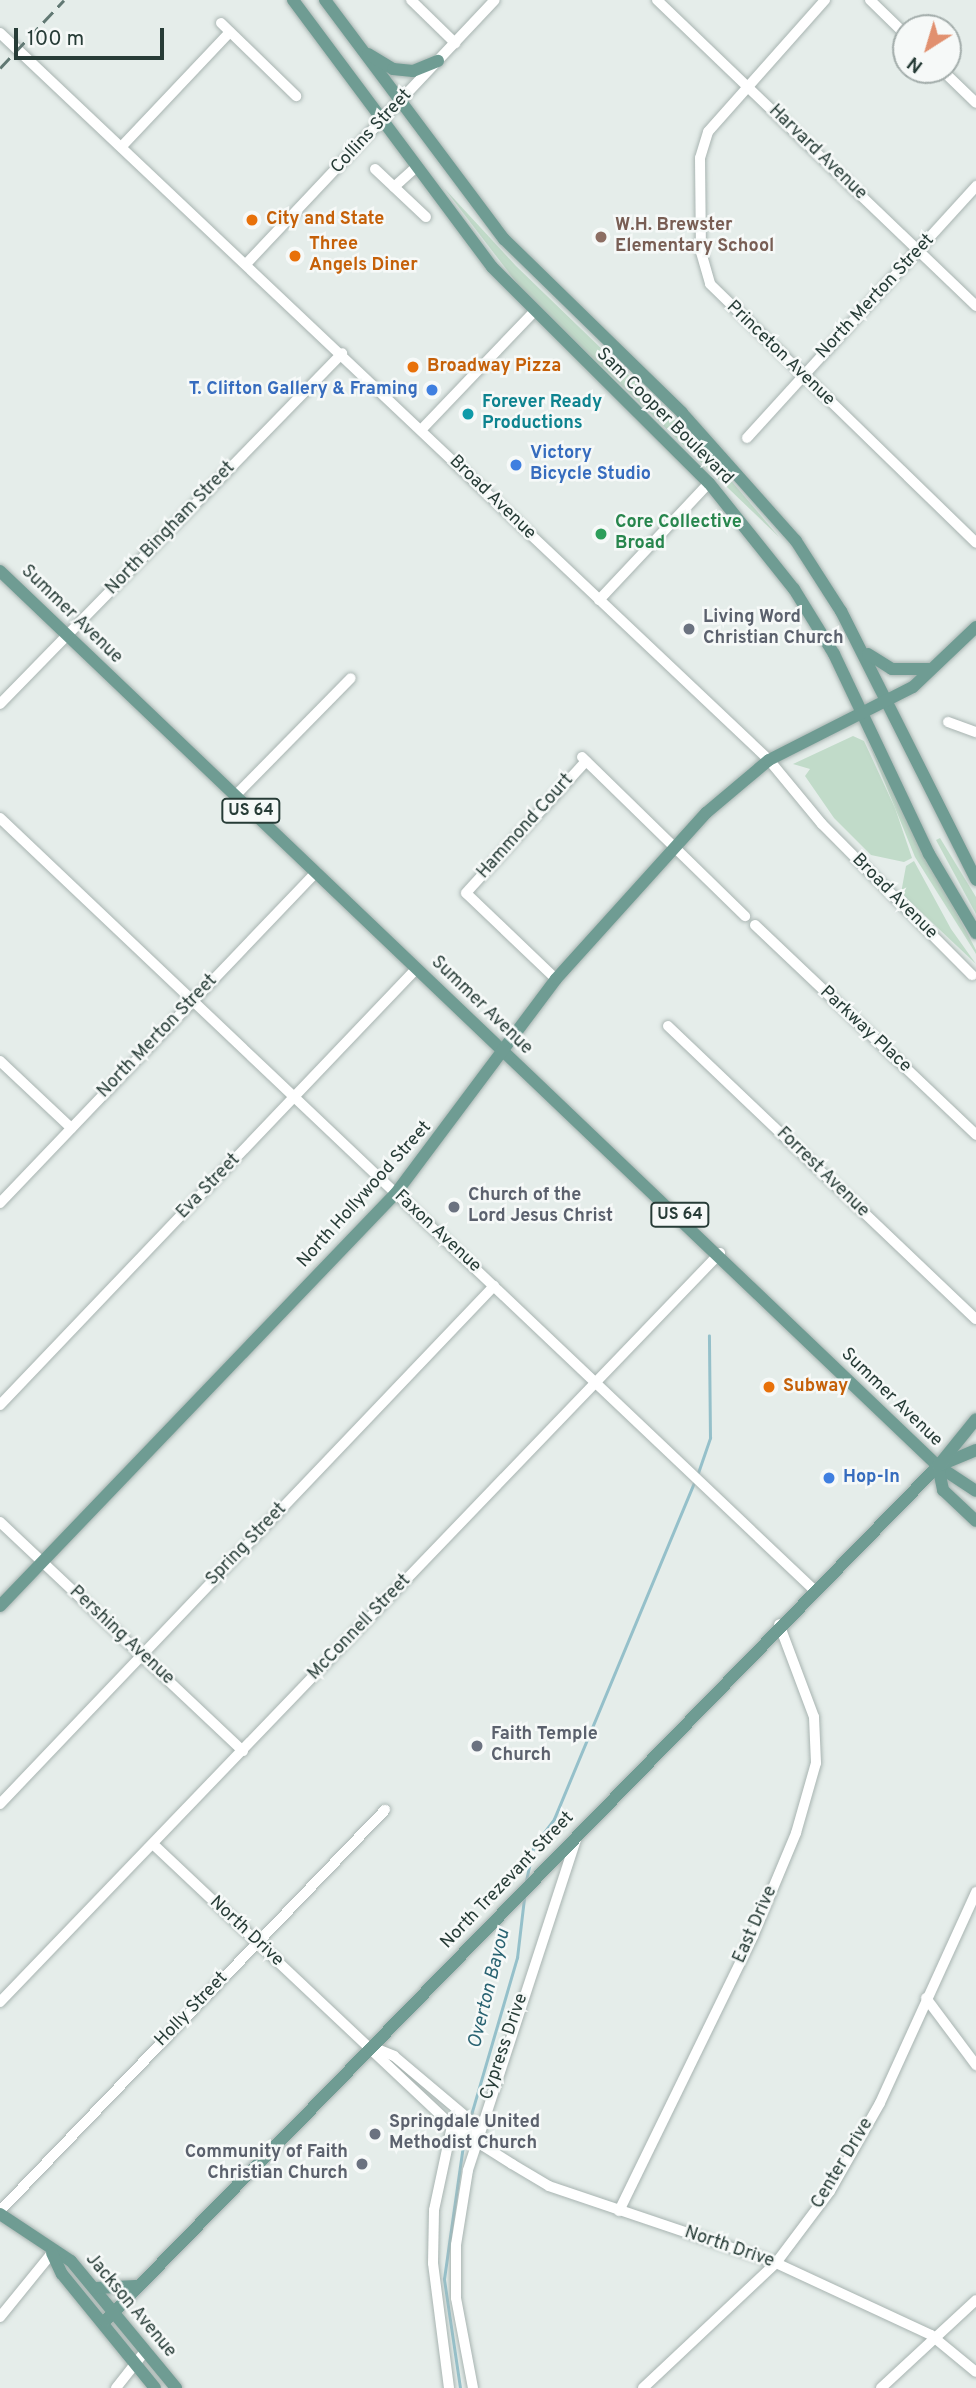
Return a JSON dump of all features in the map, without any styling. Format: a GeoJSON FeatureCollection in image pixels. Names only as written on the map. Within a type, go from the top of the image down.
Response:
{"type":"FeatureCollection","features":[{"type":"Feature","properties":{"kind":"main road","name":"Sam Cooper Boulevard"},"geometry":{"type":"LineString","coordinates":[[293,0],[415,168],[532,314],[709,483],[794,589],[863,715],[929,854],[976,933]]}},
{"type":"Feature","properties":{"kind":"main road","name":"Sam Cooper Boulevard"},"geometry":{"type":"LineString","coordinates":[[325,0],[504,239],[744,477],[796,541],[859,645],[976,880]]}},
{"type":"Feature","properties":{"kind":"main road"},"geometry":{"type":"LineString","coordinates":[[362,50],[393,69],[414,71],[438,61]]}},
{"type":"Feature","properties":{"kind":"main road","name":"Summer Avenue"},"geometry":{"type":"LineString","coordinates":[[0,571],[501,1051],[720,1253],[938,1466]]}},
{"type":"Feature","properties":{"kind":"main road","name":"North Hollywood Street"},"geometry":{"type":"LineString","coordinates":[[0,1606],[396,1193],[556,979],[675,846],[769,760],[888,703],[935,669],[976,627]]}},
{"type":"Feature","properties":{"kind":"main road"},"geometry":{"type":"LineString","coordinates":[[859,645],[892,669],[935,669]]}},
{"type":"Feature","properties":{"kind":"main road","name":"North Trezevant Street"},"geometry":{"type":"LineString","coordinates":[[105,2321],[370,2047],[521,1896],[813,1589],[938,1466],[976,1419]]}},
{"type":"Feature","properties":{"kind":"main road"},"geometry":{"type":"LineString","coordinates":[[938,1466],[976,1450]]}},
{"type":"Feature","properties":{"kind":"main road"},"geometry":{"type":"LineString","coordinates":[[938,1466],[976,1491]]}},
{"type":"Feature","properties":{"kind":"main road"},"geometry":{"type":"LineString","coordinates":[[938,1466],[943,1490],[976,1521]]}},
{"type":"Feature","properties":{"kind":"main road","name":"Jackson Avenue"},"geometry":{"type":"LineString","coordinates":[[0,2213],[52,2253],[71,2261],[115,2310],[176,2388]]}},
{"type":"Feature","properties":{"kind":"main road","name":"Jackson Avenue"},"geometry":{"type":"LineString","coordinates":[[52,2253],[62,2274],[105,2321],[155,2388]]}},
{"type":"Feature","properties":{"kind":"main road"},"geometry":{"type":"LineString","coordinates":[[96,2288],[118,2291],[140,2285]]}},
{"type":"Feature","properties":{"kind":"street"},"geometry":{"type":"LineString","coordinates":[[411,0],[456,43]]}},
{"type":"Feature","properties":{"kind":"street","name":"Collins Street"},"geometry":{"type":"LineString","coordinates":[[247,263],[495,0]]}},
{"type":"Feature","properties":{"kind":"street","name":"Harvard Avenue"},"geometry":{"type":"LineString","coordinates":[[657,0],[976,306]]}},
{"type":"Feature","properties":{"kind":"street"},"geometry":{"type":"LineString","coordinates":[[746,84],[825,0]]}},
{"type":"Feature","properties":{"kind":"street"},"geometry":{"type":"LineString","coordinates":[[870,0],[892,21]]}},
{"type":"Feature","properties":{"kind":"street"},"geometry":{"type":"LineString","coordinates":[[221,23],[296,96]]}},
{"type":"Feature","properties":{"kind":"street"},"geometry":{"type":"LineString","coordinates":[[124,145],[230,32]]}},
{"type":"Feature","properties":{"kind":"street","name":"Broad Avenue"},"geometry":{"type":"LineString","coordinates":[[0,33],[124,145],[769,760],[822,824],[972,975]]}},
{"type":"Feature","properties":{"kind":"street","name":"Princeton Avenue"},"geometry":{"type":"LineString","coordinates":[[746,84],[708,132],[701,158],[701,252],[710,284],[976,543]]}},
{"type":"Feature","properties":{"kind":"street"},"geometry":{"type":"LineString","coordinates":[[956,84],[976,103]]}},
{"type":"Feature","properties":{"kind":"street"},"geometry":{"type":"LineString","coordinates":[[394,187],[415,168]]}},
{"type":"Feature","properties":{"kind":"street"},"geometry":{"type":"LineString","coordinates":[[375,169],[426,217]]}},
{"type":"Feature","properties":{"kind":"street","name":"North Merton Street"},"geometry":{"type":"LineString","coordinates":[[747,438],[976,186]]}},
{"type":"Feature","properties":{"kind":"street"},"geometry":{"type":"LineString","coordinates":[[421,430],[532,314]]}},
{"type":"Feature","properties":{"kind":"street","name":"North Bingham Street"},"geometry":{"type":"LineString","coordinates":[[0,704],[342,354]]}},
{"type":"Feature","properties":{"kind":"street"},"geometry":{"type":"LineString","coordinates":[[599,600],[709,483]]}},
{"type":"Feature","properties":{"kind":"street"},"geometry":{"type":"LineString","coordinates":[[235,796],[351,678]]}},
{"type":"Feature","properties":{"kind":"street"},"geometry":{"type":"LineString","coordinates":[[948,722],[976,732]]}},
{"type":"Feature","properties":{"kind":"street","name":"Hammond Court"},"geometry":{"type":"LineString","coordinates":[[556,979],[466,893],[584,759],[675,846]]}},
{"type":"Feature","properties":{"kind":"street","name":"Faxon Avenue"},"geometry":{"type":"LineString","coordinates":[[0,818],[813,1589]]}},
{"type":"Feature","properties":{"kind":"street"},"geometry":{"type":"LineString","coordinates":[[675,846],[745,915]]}},
{"type":"Feature","properties":{"kind":"street","name":"North Merton Street"},"geometry":{"type":"LineString","coordinates":[[0,1203],[316,872]]}},
{"type":"Feature","properties":{"kind":"street","name":"Parkway Place"},"geometry":{"type":"LineString","coordinates":[[755,925],[976,1135]]}},
{"type":"Feature","properties":{"kind":"street","name":"Eva Street"},"geometry":{"type":"LineString","coordinates":[[0,1405],[416,969]]}},
{"type":"Feature","properties":{"kind":"street","name":"Forrest Avenue"},"geometry":{"type":"LineString","coordinates":[[668,1026],[976,1319]]}},
{"type":"Feature","properties":{"kind":"street"},"geometry":{"type":"LineString","coordinates":[[0,1060],[71,1128]]}},
{"type":"Feature","properties":{"kind":"street","name":"McConnell Street"},"geometry":{"type":"LineString","coordinates":[[0,2002],[154,1845],[720,1253]]}},
{"type":"Feature","properties":{"kind":"street","name":"Spring Street"},"geometry":{"type":"LineString","coordinates":[[0,1804],[494,1286]]}},
{"type":"Feature","properties":{"kind":"street","name":"Pershing Avenue"},"geometry":{"type":"LineString","coordinates":[[0,1522],[243,1751]]}},
{"type":"Feature","properties":{"kind":"street","name":"East Drive"},"geometry":{"type":"LineString","coordinates":[[620,2211],[753,1936],[796,1833],[816,1763],[814,1717],[779,1624]]}},
{"type":"Feature","properties":{"kind":"street","name":"Holly Street"},"geometry":{"type":"LineString","coordinates":[[0,2213],[385,1810]]}},
{"type":"Feature","properties":{"kind":"street","name":"Cypress Drive"},"geometry":{"type":"LineString","coordinates":[[449,2388],[433,2263],[434,2210],[578,1835]]}},
{"type":"Feature","properties":{"kind":"street","name":"North Drive"},"geometry":{"type":"LineString","coordinates":[[154,1845],[370,2047],[466,2129],[550,2186],[776,2263],[932,2335],[976,2372]]}},
{"type":"Feature","properties":{"kind":"street","name":"Center Drive"},"geometry":{"type":"LineString","coordinates":[[643,2388],[776,2263],[830,2191],[873,2114],[976,1892]]}},
{"type":"Feature","properties":{"kind":"street"},"geometry":{"type":"LineString","coordinates":[[926,1998],[976,2065]]}},
{"type":"Feature","properties":{"kind":"street","name":"North Drive"},"geometry":{"type":"LineString","coordinates":[[370,2047],[394,2056],[466,2129]]}},
{"type":"Feature","properties":{"kind":"street","name":"Cypress Drive"},"geometry":{"type":"LineString","coordinates":[[466,2129],[456,2245],[456,2298],[473,2388]]}},
{"type":"Feature","properties":{"kind":"street"},"geometry":{"type":"LineString","coordinates":[[0,2318],[52,2253]]}},
{"type":"Feature","properties":{"kind":"street"},"geometry":{"type":"LineString","coordinates":[[881,2388],[932,2335],[976,2300]]}},
{"type":"Feature","properties":{"kind":"street"},"geometry":{"type":"LineString","coordinates":[[116,2388],[146,2350]]}},
{"type":"Feature","properties":{"kind":"green space"},"geometry":{"type":"Polygon","coordinates":[[[444,188],[516,266],[700,444],[779,537],[523,291],[444,188]]]}},
{"type":"Feature","properties":{"kind":"green space"},"geometry":{"type":"Polygon","coordinates":[[[853,736],[864,741],[895,808],[912,858],[904,862],[871,855],[834,818],[805,776],[810,769],[793,764],[853,736]]]}},
{"type":"Feature","properties":{"kind":"green space"},"geometry":{"type":"Polygon","coordinates":[[[869,744],[976,950],[976,954],[915,857],[869,744]]]}},
{"type":"Feature","properties":{"kind":"green space"},"geometry":{"type":"Polygon","coordinates":[[[940,838],[976,897],[976,914],[936,840],[940,838]]]}},
{"type":"Feature","properties":{"kind":"green space"},"geometry":{"type":"Polygon","coordinates":[[[914,861],[951,929],[976,964],[901,893],[906,866],[914,861]]]}},
{"type":"Feature","properties":{"kind":"waterway","name":"Overton Bayou"},"geometry":{"type":"LineString","coordinates":[[698,1473],[710,1438],[709,1336]]}},
{"type":"Feature","properties":{"kind":"waterway","name":"Overton Bayou"},"geometry":{"type":"LineString","coordinates":[[526,1881],[533,1847],[554,1819],[694,1483]]}},
{"type":"Feature","properties":{"kind":"waterway","name":"Overton Bayou"},"geometry":{"type":"LineString","coordinates":[[471,2115],[517,1958],[524,1898]]}},
{"type":"Feature","properties":{"kind":"waterway","name":"Overton Bayou"},"geometry":{"type":"LineString","coordinates":[[460,2388],[444,2279],[464,2138]]}},
{"type":"Feature","properties":{"kind":"railway"},"geometry":{"type":"LineString","coordinates":[[0,68],[64,0]]}},
{"type":"Feature","properties":{"kind":"place","name":"City and State"},"geometry":{"type":"Point","coordinates":[252,220]}},
{"type":"Feature","properties":{"kind":"place","name":"W.H. Brewster Elementary School"},"geometry":{"type":"Point","coordinates":[601,237]}},
{"type":"Feature","properties":{"kind":"place","name":"Three Angels Diner"},"geometry":{"type":"Point","coordinates":[295,256]}},
{"type":"Feature","properties":{"kind":"place","name":"Broadway Pizza"},"geometry":{"type":"Point","coordinates":[413,367]}},
{"type":"Feature","properties":{"kind":"place","name":"T. Clifton Gallery & Framing"},"geometry":{"type":"Point","coordinates":[432,390]}},
{"type":"Feature","properties":{"kind":"place","name":"Forever Ready Productions"},"geometry":{"type":"Point","coordinates":[468,414]}},
{"type":"Feature","properties":{"kind":"place","name":"Victory Bicycle Studio"},"geometry":{"type":"Point","coordinates":[516,465]}},
{"type":"Feature","properties":{"kind":"place","name":"Core Collective Broad"},"geometry":{"type":"Point","coordinates":[601,534]}},
{"type":"Feature","properties":{"kind":"place","name":"Living Word Christian Church"},"geometry":{"type":"Point","coordinates":[689,629]}},
{"type":"Feature","properties":{"kind":"place","name":"Church of the Lord Jesus Christ"},"geometry":{"type":"Point","coordinates":[454,1207]}},
{"type":"Feature","properties":{"kind":"place","name":"Subway"},"geometry":{"type":"Point","coordinates":[769,1387]}},
{"type":"Feature","properties":{"kind":"place","name":"Hop-In"},"geometry":{"type":"Point","coordinates":[829,1478]}},
{"type":"Feature","properties":{"kind":"place","name":"Faith Temple Church"},"geometry":{"type":"Point","coordinates":[477,1746]}},
{"type":"Feature","properties":{"kind":"place","name":"Springdale United Methodist Church"},"geometry":{"type":"Point","coordinates":[375,2134]}},
{"type":"Feature","properties":{"kind":"place","name":"Community of Faith Christian Church"},"geometry":{"type":"Point","coordinates":[362,2164]}}]}
